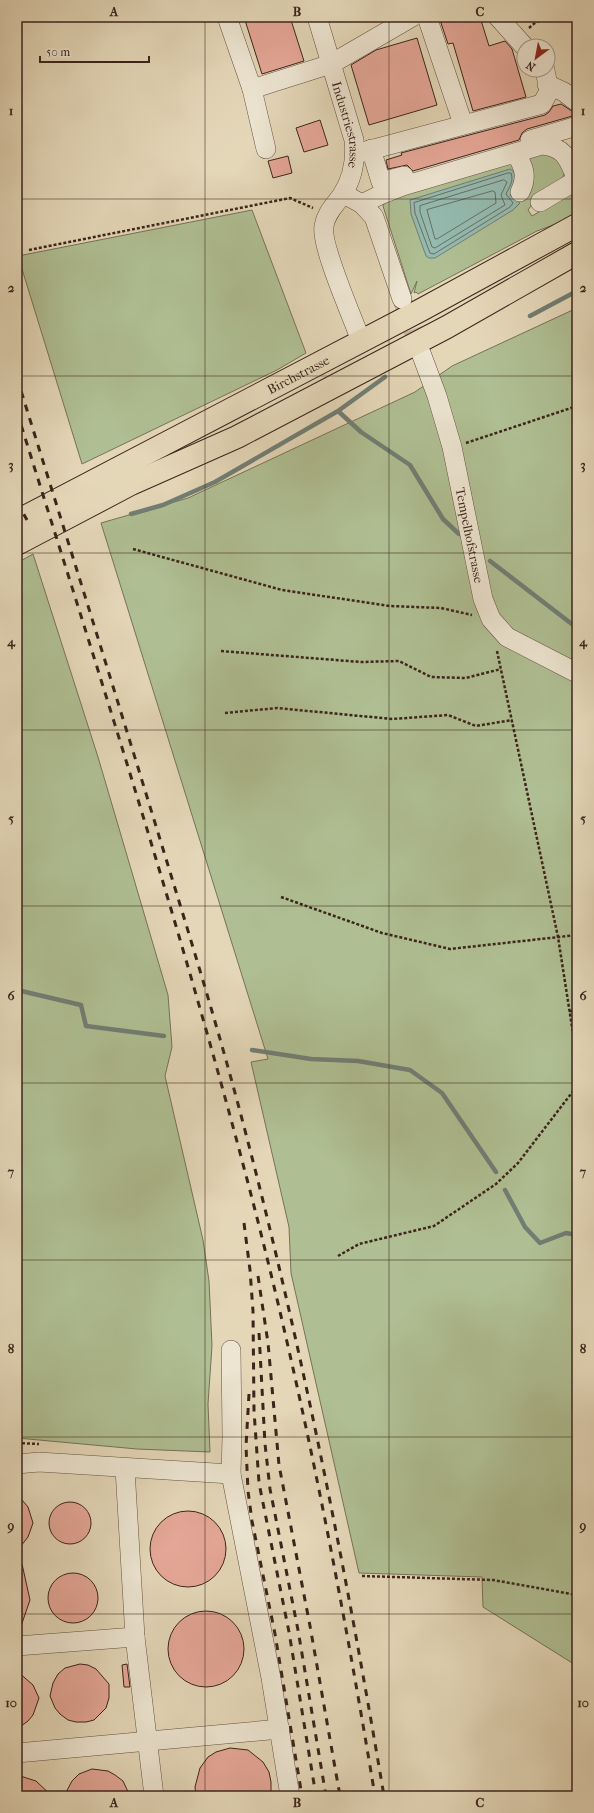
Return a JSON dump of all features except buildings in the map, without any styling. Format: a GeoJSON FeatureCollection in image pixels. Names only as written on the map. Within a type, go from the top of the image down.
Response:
{"type":"FeatureCollection","features":[{"type":"Feature","properties":{"kind":"main road","name":"Birchstrasse"},"geometry":{"type":"LineString","coordinates":[[17,521],[361,341],[577,225]]}},
{"type":"Feature","properties":{"kind":"main road"},"geometry":{"type":"LineString","coordinates":[[17,544],[131,484],[237,437],[464,318],[577,253]]}},
{"type":"Feature","properties":{"kind":"main road"},"geometry":{"type":"LineString","coordinates":[[361,341],[374,365]]}},
{"type":"Feature","properties":{"kind":"street"},"geometry":{"type":"LineString","coordinates":[[228,17],[252,89],[266,149]]}},
{"type":"Feature","properties":{"kind":"street","name":"Industriestrasse"},"geometry":{"type":"LineString","coordinates":[[317,17],[354,140],[363,151],[343,193],[327,214],[323,235],[325,245],[361,341]]}},
{"type":"Feature","properties":{"kind":"street"},"geometry":{"type":"LineString","coordinates":[[252,89],[331,64],[412,17]]}},
{"type":"Feature","properties":{"kind":"street"},"geometry":{"type":"LineString","coordinates":[[427,17],[463,124]]}},
{"type":"Feature","properties":{"kind":"street"},"geometry":{"type":"LineString","coordinates":[[498,17],[525,38]]}},
{"type":"Feature","properties":{"kind":"street"},"geometry":{"type":"LineString","coordinates":[[546,78],[549,91],[542,104],[363,151],[381,182],[577,126]]}},
{"type":"Feature","properties":{"kind":"street"},"geometry":{"type":"LineString","coordinates":[[547,78],[577,102]]}},
{"type":"Feature","properties":{"kind":"street"},"geometry":{"type":"LineString","coordinates":[[362,204],[380,194],[403,186],[542,145],[550,146],[564,154],[569,160],[576,180],[540,202]]}},
{"type":"Feature","properties":{"kind":"street"},"geometry":{"type":"LineString","coordinates":[[515,152],[524,169],[524,185],[520,192]]}},
{"type":"Feature","properties":{"kind":"street"},"geometry":{"type":"LineString","coordinates":[[343,193],[362,204],[374,217],[402,299]]}},
{"type":"Feature","properties":{"kind":"street","name":"Tempelhofstrasse"},"geometry":{"type":"LineString","coordinates":[[421,353],[437,396],[452,447],[484,599],[491,619],[507,637],[577,673]]}},
{"type":"Feature","properties":{"kind":"street"},"geometry":{"type":"LineString","coordinates":[[231,1350],[231,1474],[280,1728],[290,1796]]}},
{"type":"Feature","properties":{"kind":"street"},"geometry":{"type":"LineString","coordinates":[[17,1464],[39,1462],[125,1469],[231,1474]]}},
{"type":"Feature","properties":{"kind":"street"},"geometry":{"type":"LineString","coordinates":[[125,1469],[135,1637],[154,1796]]}},
{"type":"Feature","properties":{"kind":"street"},"geometry":{"type":"LineString","coordinates":[[17,1646],[135,1637]]}},
{"type":"Feature","properties":{"kind":"street"},"geometry":{"type":"LineString","coordinates":[[17,1753],[280,1728]]}},
{"type":"Feature","properties":{"kind":"path"},"geometry":{"type":"LineString","coordinates":[[525,38],[536,22],[540,21]]}},
{"type":"Feature","properties":{"kind":"path"},"geometry":{"type":"LineString","coordinates":[[29,250],[290,198],[327,214]]}},
{"type":"Feature","properties":{"kind":"path"},"geometry":{"type":"LineString","coordinates":[[452,447],[577,406]]}},
{"type":"Feature","properties":{"kind":"path"},"geometry":{"type":"LineString","coordinates":[[133,549],[282,590],[390,606],[440,608],[491,619]]}},
{"type":"Feature","properties":{"kind":"path"},"geometry":{"type":"LineString","coordinates":[[496,648],[558,936],[577,1059]]}},
{"type":"Feature","properties":{"kind":"path"},"geometry":{"type":"LineString","coordinates":[[221,651],[361,662],[399,661],[431,677],[466,678],[501,669]]}},
{"type":"Feature","properties":{"kind":"path"},"geometry":{"type":"LineString","coordinates":[[225,713],[277,708],[392,719],[448,715],[476,726],[512,720]]}},
{"type":"Feature","properties":{"kind":"path"},"geometry":{"type":"LineString","coordinates":[[281,897],[382,933],[450,949],[577,935]]}},
{"type":"Feature","properties":{"kind":"path"},"geometry":{"type":"LineString","coordinates":[[569,1011],[577,1011]]}},
{"type":"Feature","properties":{"kind":"path"},"geometry":{"type":"LineString","coordinates":[[338,1256],[359,1244],[434,1226],[496,1184],[518,1163],[577,1086]]}},
{"type":"Feature","properties":{"kind":"path"},"geometry":{"type":"LineString","coordinates":[[362,1576],[493,1580],[577,1595]]}},
{"type":"Feature","properties":{"kind":"green space"},"geometry":{"type":"Polygon","coordinates":[[[550,149],[565,170],[563,176],[555,187],[542,194],[528,210],[532,216],[577,190],[577,216],[537,231],[418,294],[416,292],[414,293],[417,281],[411,294],[383,206],[386,200],[550,149]]]}},
{"type":"Feature","properties":{"kind":"green space"},"geometry":{"type":"Polygon","coordinates":[[[252,210],[306,353],[277,370],[82,464],[18,256],[252,210]]]}},
{"type":"Feature","properties":{"kind":"green space"},"geometry":{"type":"Polygon","coordinates":[[[577,308],[577,1666],[483,1607],[482,1577],[359,1573],[291,1273],[289,1227],[251,1062],[268,1059],[101,523],[188,498],[415,392],[452,366],[577,308]]]}},
{"type":"Feature","properties":{"kind":"green space"},"geometry":{"type":"Polygon","coordinates":[[[33,554],[98,757],[168,995],[172,1047],[165,1076],[203,1240],[209,1281],[212,1346],[208,1404],[210,1452],[137,1449],[17,1438],[17,563],[33,554]]]}},
{"type":"Feature","properties":{"kind":"water"},"geometry":{"type":"Polygon","coordinates":[[[510,169],[513,171],[515,177],[515,185],[510,195],[520,203],[513,210],[435,258],[429,258],[426,256],[411,214],[410,200],[510,169]]]}},
{"type":"Feature","properties":{"kind":"waterway"},"geometry":{"type":"LineString","coordinates":[[530,316],[577,291]]}},
{"type":"Feature","properties":{"kind":"waterway"},"geometry":{"type":"LineString","coordinates":[[131,514],[163,505],[215,482],[338,411],[385,377]]}},
{"type":"Feature","properties":{"kind":"waterway"},"geometry":{"type":"LineString","coordinates":[[338,411],[361,432],[410,465],[443,519],[459,534]]}},
{"type":"Feature","properties":{"kind":"waterway"},"geometry":{"type":"LineString","coordinates":[[490,561],[577,628]]}},
{"type":"Feature","properties":{"kind":"waterway"},"geometry":{"type":"LineString","coordinates":[[17,990],[81,1005],[86,1026],[164,1036]]}},
{"type":"Feature","properties":{"kind":"waterway"},"geometry":{"type":"LineString","coordinates":[[252,1050],[311,1059],[358,1061],[410,1070],[442,1093],[496,1172]]}},
{"type":"Feature","properties":{"kind":"waterway"},"geometry":{"type":"LineString","coordinates":[[505,1190],[525,1227],[540,1243],[566,1233],[577,1235]]}},
{"type":"Feature","properties":{"kind":"tunnel"},"geometry":{"type":"LineString","coordinates":[[403,302],[421,353]]}},
{"type":"Feature","properties":{"kind":"railway"},"geometry":{"type":"LineString","coordinates":[[17,378],[202,976],[238,1104],[301,1362],[337,1535],[384,1796]]}},
{"type":"Feature","properties":{"kind":"railway"},"geometry":{"type":"LineString","coordinates":[[17,412],[166,893],[222,1086],[248,1183],[303,1411],[319,1488],[375,1796]]}},
{"type":"Feature","properties":{"kind":"railway"},"geometry":{"type":"LineString","coordinates":[[17,502],[27,520]]}},
{"type":"Feature","properties":{"kind":"railway"},"geometry":{"type":"LineString","coordinates":[[244,1223],[253,1311],[254,1411],[259,1483],[289,1632],[316,1796]]}},
{"type":"Feature","properties":{"kind":"railway"},"geometry":{"type":"LineString","coordinates":[[258,1276],[268,1343],[279,1465],[310,1626],[340,1796]]}},
{"type":"Feature","properties":{"kind":"railway"},"geometry":{"type":"LineString","coordinates":[[259,1333],[265,1444],[270,1489],[298,1630],[326,1796]]}},
{"type":"Feature","properties":{"kind":"railway"},"geometry":{"type":"LineString","coordinates":[[249,1394],[246,1446],[248,1491],[252,1521],[275,1634],[302,1796]]}}]}
